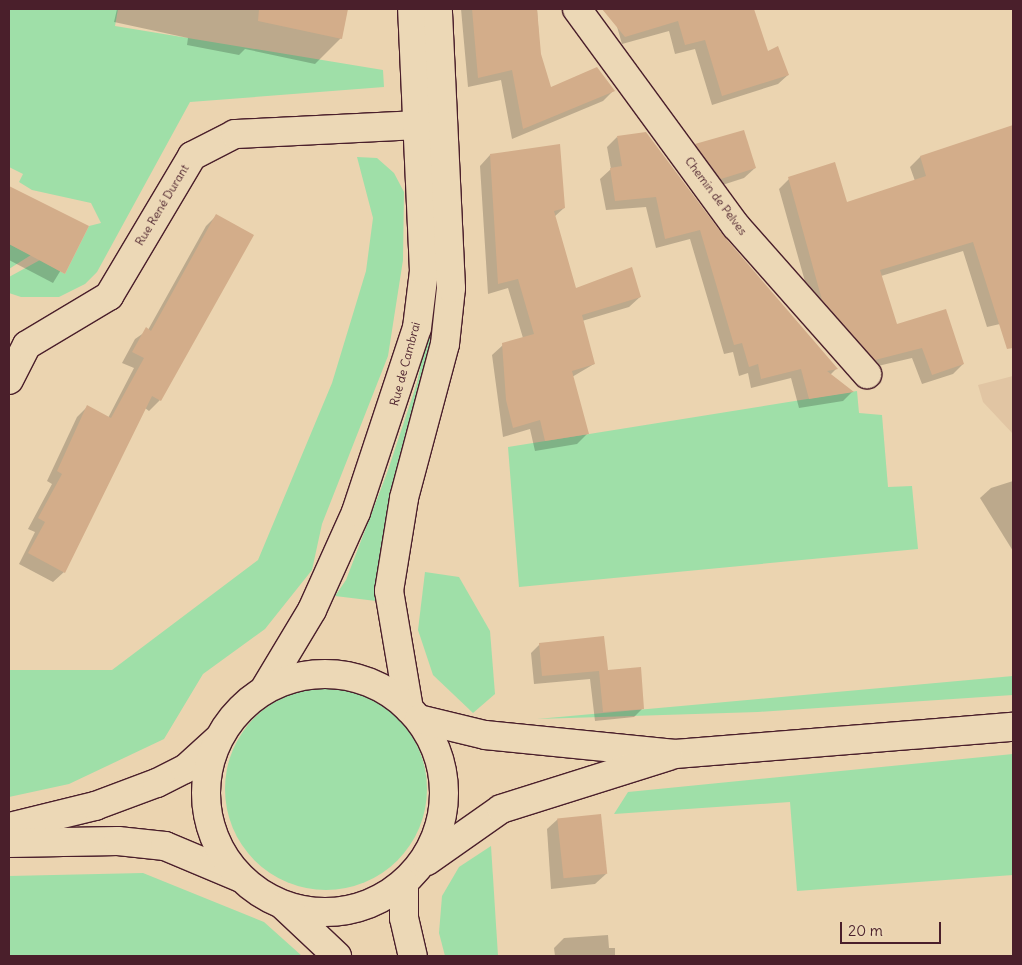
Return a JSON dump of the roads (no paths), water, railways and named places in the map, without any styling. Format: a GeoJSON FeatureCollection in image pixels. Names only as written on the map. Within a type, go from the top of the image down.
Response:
{"type":"FeatureCollection","features":[{"type":"Feature","properties":{"kind":"main road","name":"Rue de Cambrai"},"geometry":{"type":"LineString","coordinates":[[264,690],[312,610],[356,512],[417,328],[424,271],[420,125],[412,9]]}},
{"type":"Feature","properties":{"kind":"main road"},"geometry":{"type":"LineString","coordinates":[[413,956],[404,918],[412,875],[436,839],[444,808],[439,762],[414,714],[389,591],[404,498],[444,344],[451,288],[438,9]]}},
{"type":"Feature","properties":{"kind":"main road","name":"Chemin de Pelves"},"geometry":{"type":"LineString","coordinates":[[577,9],[736,226],[867,374]]}},
{"type":"Feature","properties":{"kind":"main road","name":"Rue René Durant"},"geometry":{"type":"LineString","coordinates":[[9,380],[18,340],[109,296],[192,156],[235,134],[420,125]]}},
{"type":"Feature","properties":{"kind":"main road"},"geometry":{"type":"LineString","coordinates":[[9,827],[95,806],[157,783],[185,770],[218,740],[243,706],[264,690],[299,677],[328,674],[372,683],[414,714],[485,735],[675,754],[1013,727]]}},
{"type":"Feature","properties":{"kind":"main road"},"geometry":{"type":"LineString","coordinates":[[218,740],[205,788],[207,813],[225,859],[241,878]]}},
{"type":"Feature","properties":{"kind":"main road"},"geometry":{"type":"LineString","coordinates":[[283,905],[310,912],[346,911],[367,906],[502,809],[675,754]]}},
{"type":"Feature","properties":{"kind":"main road"},"geometry":{"type":"LineString","coordinates":[[9,843],[118,841],[166,846],[241,878],[283,905],[337,956]]}}]}
